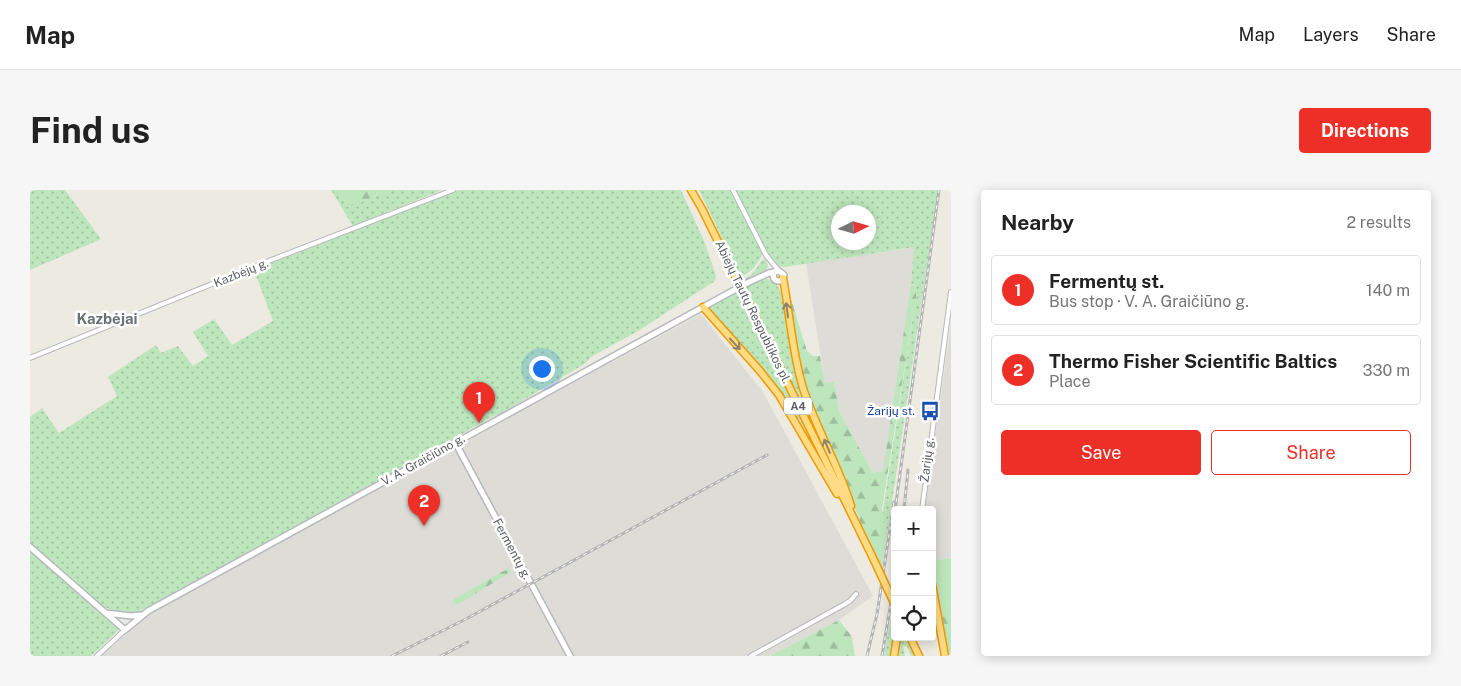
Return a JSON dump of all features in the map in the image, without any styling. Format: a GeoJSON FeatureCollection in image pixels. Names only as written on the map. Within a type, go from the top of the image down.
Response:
{"type":"FeatureCollection","features":[{"type":"Feature","properties":{"kind":"highway","name":"Abiejų Tautų Respublikos pl."},"geometry":{"type":"LineString","coordinates":[[691,190],[702,208],[891,596]]}},
{"type":"Feature","properties":{"kind":"highway","name":"Abiejų Tautų Respublikos pl."},"geometry":{"type":"LineString","coordinates":[[696,190],[702,208]]}},
{"type":"Feature","properties":{"kind":"highway"},"geometry":{"type":"LineString","coordinates":[[783,278],[798,372],[856,524]]}},
{"type":"Feature","properties":{"kind":"highway"},"geometry":{"type":"LineString","coordinates":[[702,307],[760,371],[779,395],[834,490],[851,514]]}},
{"type":"Feature","properties":{"kind":"highway"},"geometry":{"type":"LineString","coordinates":[[936,609],[945,656]]}},
{"type":"Feature","properties":{"kind":"highway"},"geometry":{"type":"LineString","coordinates":[[894,656],[896,641]]}},
{"type":"Feature","properties":{"kind":"highway"},"geometry":{"type":"LineString","coordinates":[[912,641],[920,656]]}},
{"type":"Feature","properties":{"kind":"main road"},"geometry":{"type":"LineString","coordinates":[[775,274],[782,273],[783,278]]}},
{"type":"Feature","properties":{"kind":"main road","name":"V. A. Graičiūno g."},"geometry":{"type":"LineString","coordinates":[[125,630],[143,615],[702,307],[759,277],[775,274],[779,281],[783,278]]}},
{"type":"Feature","properties":{"kind":"main road","name":"Fermentų g."},"geometry":{"type":"LineString","coordinates":[[455,442],[570,656]]}},
{"type":"Feature","properties":{"kind":"main road"},"geometry":{"type":"LineString","coordinates":[[30,547],[125,630]]}},
{"type":"Feature","properties":{"kind":"main road"},"geometry":{"type":"LineString","coordinates":[[106,613],[131,616],[143,615]]}},
{"type":"Feature","properties":{"kind":"street","name":"Kazbėjų g."},"geometry":{"type":"LineString","coordinates":[[30,358],[266,262],[453,190]]}},
{"type":"Feature","properties":{"kind":"street"},"geometry":{"type":"LineString","coordinates":[[733,190],[775,274]]}},
{"type":"Feature","properties":{"kind":"street","name":"Žarijų g."},"geometry":{"type":"LineString","coordinates":[[922,506],[928,452],[951,292]]}},
{"type":"Feature","properties":{"kind":"street"},"geometry":{"type":"LineString","coordinates":[[751,656],[845,604],[856,594]]}},
{"type":"Feature","properties":{"kind":"street","name":"V. A. Graičiūno g."},"geometry":{"type":"LineString","coordinates":[[96,656],[125,630]]}},
{"type":"Feature","properties":{"kind":"shaded area"},"geometry":{"type":"Polygon","coordinates":[[[914,247],[911,283],[883,472],[873,473],[839,411],[834,383],[825,383],[806,263],[914,247]]]}},
{"type":"Feature","properties":{"kind":"shaded area"},"geometry":{"type":"Polygon","coordinates":[[[701,314],[763,392],[873,596],[839,620],[770,656],[101,656],[145,617],[164,605],[701,314]]]}},
{"type":"Feature","properties":{"kind":"shaded area"},"geometry":{"type":"Polygon","coordinates":[[[951,324],[951,558],[936,560],[936,506],[925,506],[951,324]]]}},
{"type":"Feature","properties":{"kind":"green space"},"geometry":{"type":"Polygon","coordinates":[[[30,190],[65,190],[101,239],[30,270],[30,190]]]}},
{"type":"Feature","properties":{"kind":"green space"},"geometry":{"type":"Polygon","coordinates":[[[331,190],[339,190],[348,207],[384,193],[384,190],[442,190],[353,226],[331,190]]]}},
{"type":"Feature","properties":{"kind":"green space"},"geometry":{"type":"Polygon","coordinates":[[[339,190],[384,190],[384,193],[348,207],[339,190]]]}},
{"type":"Feature","properties":{"kind":"green space"},"geometry":{"type":"Polygon","coordinates":[[[459,190],[681,190],[705,243],[716,276],[715,281],[638,331],[591,357],[586,363],[500,414],[137,613],[120,612],[103,607],[30,544],[30,417],[42,408],[59,433],[117,396],[108,377],[156,345],[161,353],[178,346],[193,366],[208,356],[193,332],[214,319],[232,345],[273,321],[254,270],[459,190]]]}},
{"type":"Feature","properties":{"kind":"green space"},"geometry":{"type":"Polygon","coordinates":[[[699,190],[730,190],[763,254],[754,268],[741,278],[699,190]]]}},
{"type":"Feature","properties":{"kind":"green space"},"geometry":{"type":"Polygon","coordinates":[[[736,190],[938,190],[887,536],[883,529],[882,516],[916,297],[915,285],[911,283],[914,247],[781,267],[769,257],[736,190]]]}},
{"type":"Feature","properties":{"kind":"green space"},"geometry":{"type":"Polygon","coordinates":[[[765,258],[768,265],[766,270],[743,281],[754,272],[765,258]]]}},
{"type":"Feature","properties":{"kind":"green space"},"geometry":{"type":"Polygon","coordinates":[[[768,279],[777,285],[782,294],[790,345],[803,398],[800,400],[746,287],[768,279]]]}},
{"type":"Feature","properties":{"kind":"green space"},"geometry":{"type":"Polygon","coordinates":[[[911,283],[916,287],[916,297],[882,508],[882,523],[887,536],[882,567],[861,524],[846,483],[813,407],[800,370],[789,296],[807,351],[813,356],[820,356],[825,383],[834,382],[839,411],[873,473],[883,471],[911,283]]]}},
{"type":"Feature","properties":{"kind":"green space"},"geometry":{"type":"Polygon","coordinates":[[[738,292],[813,448],[786,400],[772,381],[710,313],[711,307],[738,292]]]}},
{"type":"Feature","properties":{"kind":"green space"},"geometry":{"type":"Polygon","coordinates":[[[30,551],[119,628],[91,656],[30,656],[30,551]]]}},
{"type":"Feature","properties":{"kind":"green space"},"geometry":{"type":"Polygon","coordinates":[[[951,558],[951,604],[940,606],[936,580],[936,560],[951,558]]]}},
{"type":"Feature","properties":{"kind":"green space"},"geometry":{"type":"Polygon","coordinates":[[[509,568],[511,572],[457,605],[453,604],[454,599],[509,568]]]}},
{"type":"Feature","properties":{"kind":"green space"},"geometry":{"type":"Polygon","coordinates":[[[951,604],[951,656],[949,656],[940,606],[951,604]]]}},
{"type":"Feature","properties":{"kind":"green space"},"geometry":{"type":"Polygon","coordinates":[[[891,616],[891,641],[894,641],[892,656],[884,656],[891,616]]]}},
{"type":"Feature","properties":{"kind":"green space"},"geometry":{"type":"Polygon","coordinates":[[[839,620],[852,637],[855,656],[770,656],[839,620]]]}},
{"type":"Feature","properties":{"kind":"green space"},"geometry":{"type":"Polygon","coordinates":[[[907,641],[915,656],[911,656],[907,646],[903,646],[905,656],[898,656],[899,642],[907,641]]]}},
{"type":"Feature","properties":{"kind":"railway"},"geometry":{"type":"LineString","coordinates":[[896,506],[939,190]]}},
{"type":"Feature","properties":{"kind":"railway"},"geometry":{"type":"LineString","coordinates":[[392,656],[466,619],[767,455]]}},
{"type":"Feature","properties":{"kind":"railway"},"geometry":{"type":"LineString","coordinates":[[904,506],[908,470]]}},
{"type":"Feature","properties":{"kind":"railway"},"geometry":{"type":"LineString","coordinates":[[867,656],[877,614],[894,502]]}},
{"type":"Feature","properties":{"kind":"railway"},"geometry":{"type":"LineString","coordinates":[[882,656],[892,596]]}},
{"type":"Feature","properties":{"kind":"railway"},"geometry":{"type":"LineString","coordinates":[[441,656],[468,642]]}},
{"type":"Feature","properties":{"kind":"place","name":"Žarijų st."},"geometry":{"type":"Point","coordinates":[930,411]}},
{"type":"Feature","properties":{"kind":"place","name":"Fermentų st."},"geometry":{"type":"Point","coordinates":[479,423]}},
{"type":"Feature","properties":{"kind":"place","name":"Thermo Fisher Scientific Baltics"},"geometry":{"type":"Point","coordinates":[424,526]}},
{"type":"Feature","properties":{"kind":"district","name":"Kazbėjai"},"geometry":{"type":"Point","coordinates":[107,318]}}]}
